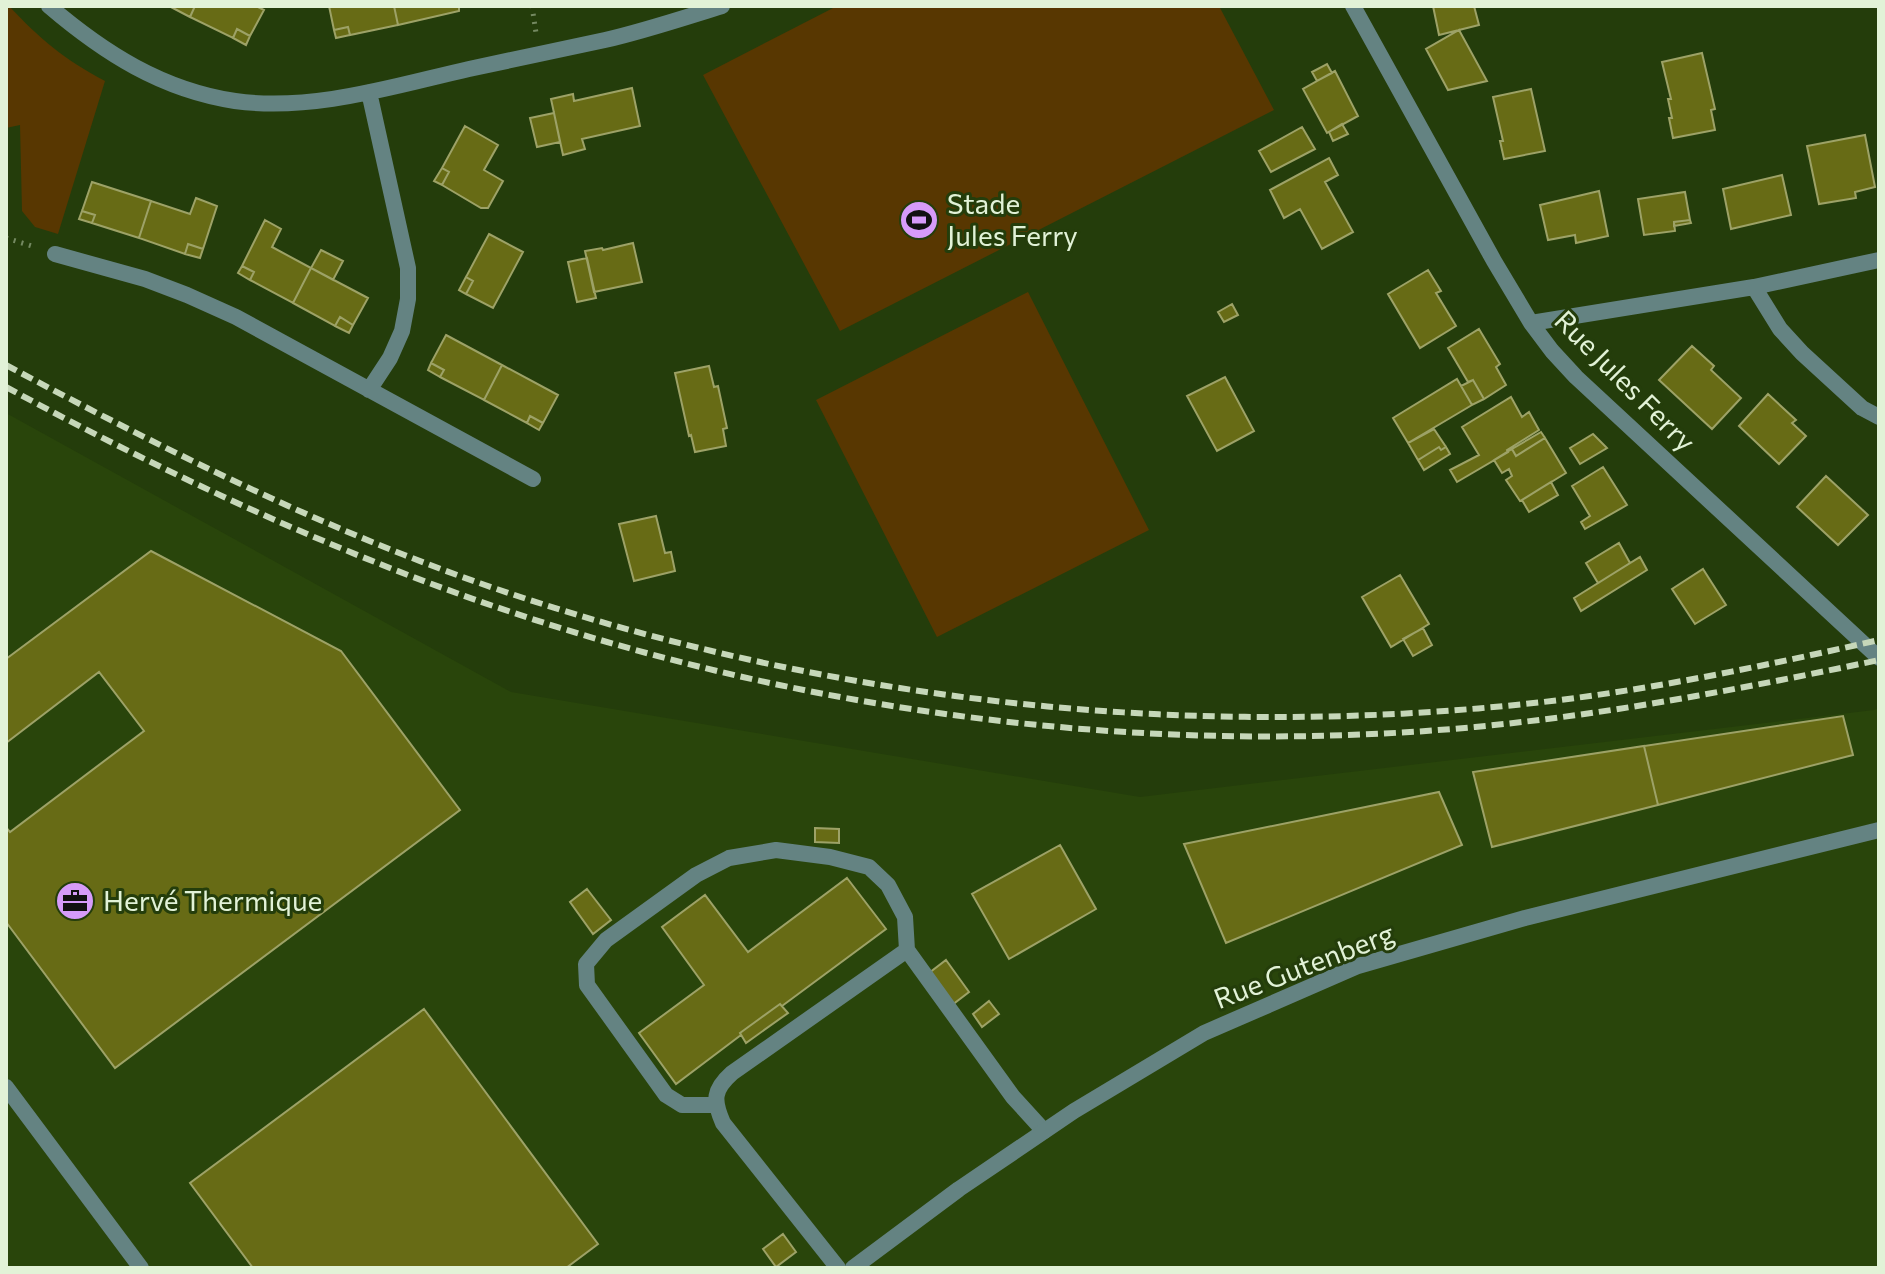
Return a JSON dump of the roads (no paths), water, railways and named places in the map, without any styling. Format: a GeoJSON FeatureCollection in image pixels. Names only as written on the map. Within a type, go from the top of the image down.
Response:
{"type":"FeatureCollection","features":[{"type":"Feature","properties":{"kind":"street"},"geometry":{"type":"LineString","coordinates":[[49,6],[109,53],[152,76],[236,101],[278,103],[369,92],[607,39],[702,9],[722,6]]}},
{"type":"Feature","properties":{"kind":"street","name":"Rue Jules Ferry"},"geometry":{"type":"LineString","coordinates":[[1353,6],[1494,261],[1531,323],[1552,351],[1576,377],[1879,658]]}},
{"type":"Feature","properties":{"kind":"street"},"geometry":{"type":"LineString","coordinates":[[369,92],[408,268],[408,299],[402,331],[390,358],[369,390]]}},
{"type":"Feature","properties":{"kind":"street"},"geometry":{"type":"LineString","coordinates":[[55,254],[145,279],[236,317],[533,479]]}},
{"type":"Feature","properties":{"kind":"street"},"geometry":{"type":"LineString","coordinates":[[1531,323],[1754,287],[1879,260]]}},
{"type":"Feature","properties":{"kind":"street"},"geometry":{"type":"LineString","coordinates":[[1754,287],[1780,329],[1802,353],[1862,408],[1879,417]]}},
{"type":"Feature","properties":{"kind":"street","name":"Rue Gutenberg"},"geometry":{"type":"LineString","coordinates":[[853,1268],[959,1189],[1044,1131],[1204,1033],[1358,966],[1525,918],[1879,830]]}},
{"type":"Feature","properties":{"kind":"street"},"geometry":{"type":"LineString","coordinates":[[715,1105],[682,1105],[666,1095],[587,985],[586,964],[606,940],[696,875],[729,858],[776,850],[830,857],[869,867],[888,885],[905,917],[907,950],[1013,1097],[1044,1131]]}},
{"type":"Feature","properties":{"kind":"street"},"geometry":{"type":"LineString","coordinates":[[838,1268],[723,1123],[715,1105],[720,1084],[732,1073],[907,950]]}},
{"type":"Feature","properties":{"kind":"street"},"geometry":{"type":"LineString","coordinates":[[6,1087],[141,1268]]}},
{"type":"Feature","properties":{"kind":"railway"},"geometry":{"type":"LineString","coordinates":[[6,365],[123,426],[301,512],[485,585],[613,625],[743,658],[875,684],[1008,702],[1141,713],[1275,717],[1409,713],[1543,702],[1628,690],[1879,640]]}},
{"type":"Feature","properties":{"kind":"railway"},"geometry":{"type":"LineString","coordinates":[[6,387],[120,447],[237,503],[355,554],[476,600],[596,639],[719,671],[843,698],[969,717],[1095,730],[1222,736],[1349,735],[1475,727],[1577,715],[1728,690],[1879,660]]}},
{"type":"Feature","properties":{"kind":"place","name":"Stade Jules Ferry"},"geometry":{"type":"Point","coordinates":[919,220]}},
{"type":"Feature","properties":{"kind":"place","name":"Hervé Thermique"},"geometry":{"type":"Point","coordinates":[75,901]}}]}
